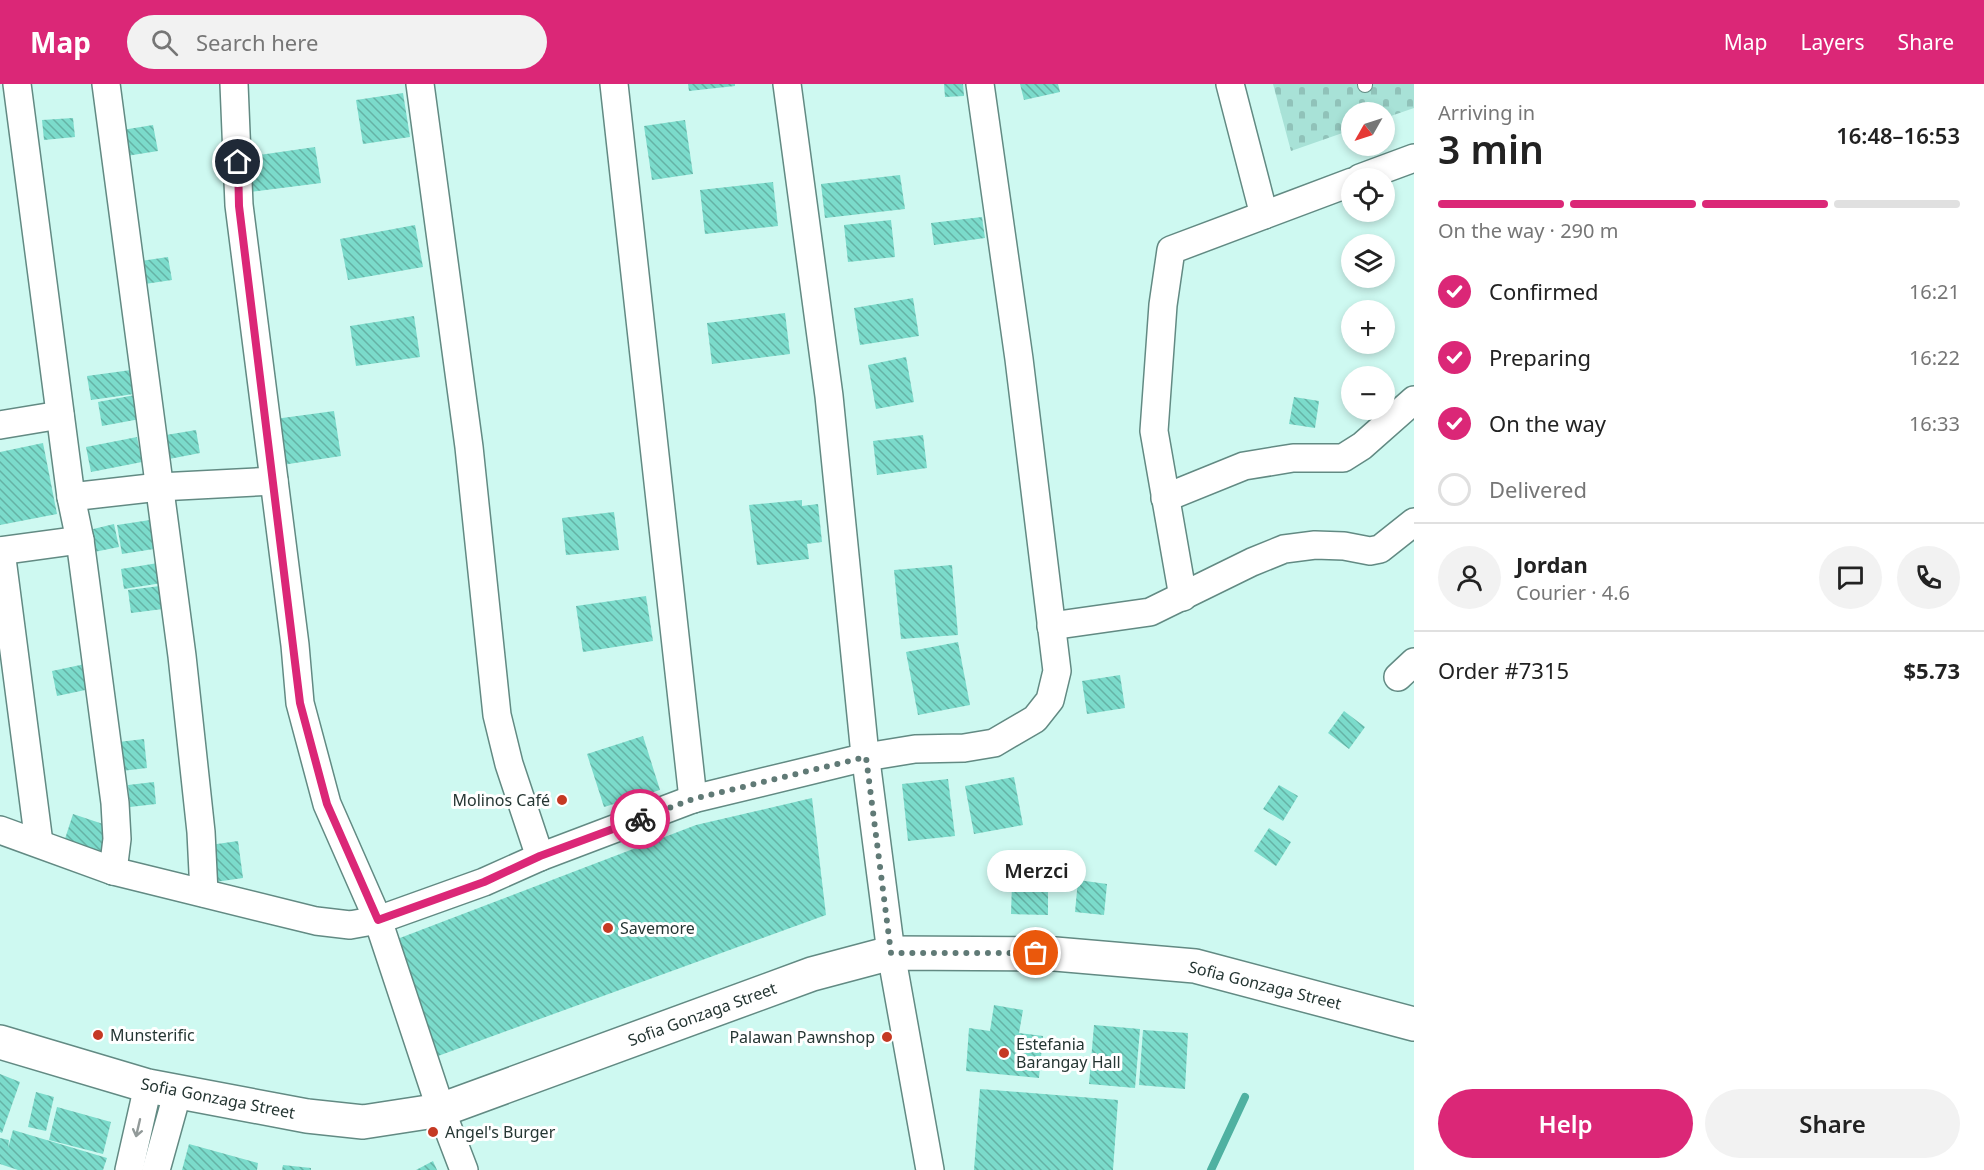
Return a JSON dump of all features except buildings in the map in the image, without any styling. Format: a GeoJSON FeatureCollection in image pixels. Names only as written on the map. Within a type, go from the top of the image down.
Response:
{"type":"FeatureCollection","features":[{"type":"Feature","properties":{"kind":"street"},"geometry":{"type":"LineString","coordinates":[[17,84],[71,497],[80,540],[115,803],[117,840],[113,871]]}},
{"type":"Feature","properties":{"kind":"street"},"geometry":{"type":"LineString","coordinates":[[106,84],[183,668],[201,832],[204,893]]}},
{"type":"Feature","properties":{"kind":"street"},"geometry":{"type":"LineString","coordinates":[[234,84],[239,206],[300,703],[327,804],[378,920],[441,1110],[464,1170]]}},
{"type":"Feature","properties":{"kind":"street"},"geometry":{"type":"LineString","coordinates":[[420,84],[469,447],[497,715],[509,764],[540,856]]}},
{"type":"Feature","properties":{"kind":"street"},"geometry":{"type":"LineString","coordinates":[[614,84],[693,799]]}},
{"type":"Feature","properties":{"kind":"street"},"geometry":{"type":"LineString","coordinates":[[787,84],[829,396],[866,757],[891,953],[930,1170]]}},
{"type":"Feature","properties":{"kind":"street"},"geometry":{"type":"LineString","coordinates":[[0,830],[113,871],[316,921],[350,925],[378,920],[484,882],[540,856],[693,799],[866,757],[915,749],[964,748],[994,742],[1035,719],[1050,700],[1057,670],[1019,359],[980,84]]}},
{"type":"Feature","properties":{"kind":"street"},"geometry":{"type":"LineString","coordinates":[[1230,84],[1264,215]]}},
{"type":"Feature","properties":{"kind":"street"},"geometry":{"type":"LineString","coordinates":[[1387,168],[1414,158]]}},
{"type":"Feature","properties":{"kind":"street"},"geometry":{"type":"LineString","coordinates":[[1183,597],[1154,431],[1163,305],[1172,250],[1341,186]]}},
{"type":"Feature","properties":{"kind":"street"},"geometry":{"type":"LineString","coordinates":[[1165,498],[1244,466],[1293,458],[1343,458],[1362,446],[1414,400]]}},
{"type":"Feature","properties":{"kind":"street"},"geometry":{"type":"LineString","coordinates":[[0,425],[60,415]]}},
{"type":"Feature","properties":{"kind":"street"},"geometry":{"type":"LineString","coordinates":[[71,497],[159,487],[274,481]]}},
{"type":"Feature","properties":{"kind":"street"},"geometry":{"type":"LineString","coordinates":[[1051,626],[1150,612],[1252,562],[1284,549],[1315,545],[1344,546],[1370,551],[1380,549],[1414,522]]}},
{"type":"Feature","properties":{"kind":"street"},"geometry":{"type":"LineString","coordinates":[[39,843],[0,551],[80,540]]}},
{"type":"Feature","properties":{"kind":"street","name":"Sofia Gonzaga Street"},"geometry":{"type":"LineString","coordinates":[[0,1042],[163,1088],[307,1116],[363,1122],[441,1110],[812,974],[891,953],[1055,954],[1195,966],[1414,1024]]}},
{"type":"Feature","properties":{"kind":"street"},"geometry":{"type":"LineString","coordinates":[[129,1170],[163,1088]]}},
{"type":"Feature","properties":{"kind":"street"},"geometry":{"type":"LineString","coordinates":[[156,1170],[163,1088]]}},
{"type":"Feature","properties":{"kind":"green space"},"geometry":{"type":"Polygon","coordinates":[[[1273,84],[1414,84],[1414,108],[1395,115],[1395,102],[1341,102],[1341,134],[1291,151],[1273,84]]]}},
{"type":"Feature","properties":{"kind":"waterway"},"geometry":{"type":"LineString","coordinates":[[1211,1170],[1245,1097]]}},
{"type":"Feature","properties":{"kind":"way so far"},"geometry":{"type":"LineString","coordinates":[[640,819],[693,799],[866,757],[891,953],[1036,953]]}},
{"type":"Feature","properties":{"kind":"place","name":"Molinos Café"},"geometry":{"type":"Point","coordinates":[562,800]}},
{"type":"Feature","properties":{"kind":"place","name":"Savemore"},"geometry":{"type":"Point","coordinates":[608,928]}},
{"type":"Feature","properties":{"kind":"place","name":"Merzci"},"geometry":{"type":"Point","coordinates":[1036,953]}},
{"type":"Feature","properties":{"kind":"place","name":"Munsterific"},"geometry":{"type":"Point","coordinates":[98,1035]}},
{"type":"Feature","properties":{"kind":"place","name":"Palawan Pawnshop"},"geometry":{"type":"Point","coordinates":[887,1037]}},
{"type":"Feature","properties":{"kind":"place","name":"Estefania Barangay Hall"},"geometry":{"type":"Point","coordinates":[1004,1053]}},
{"type":"Feature","properties":{"kind":"place","name":"Angel's Burger"},"geometry":{"type":"Point","coordinates":[433,1132]}},
{"type":"Feature","properties":{"kind":"route"},"geometry":{"type":"LineString","coordinates":[[238,162],[239,206],[295,645],[300,703],[327,804],[378,920],[484,882],[540,856],[640,819]]}}]}
